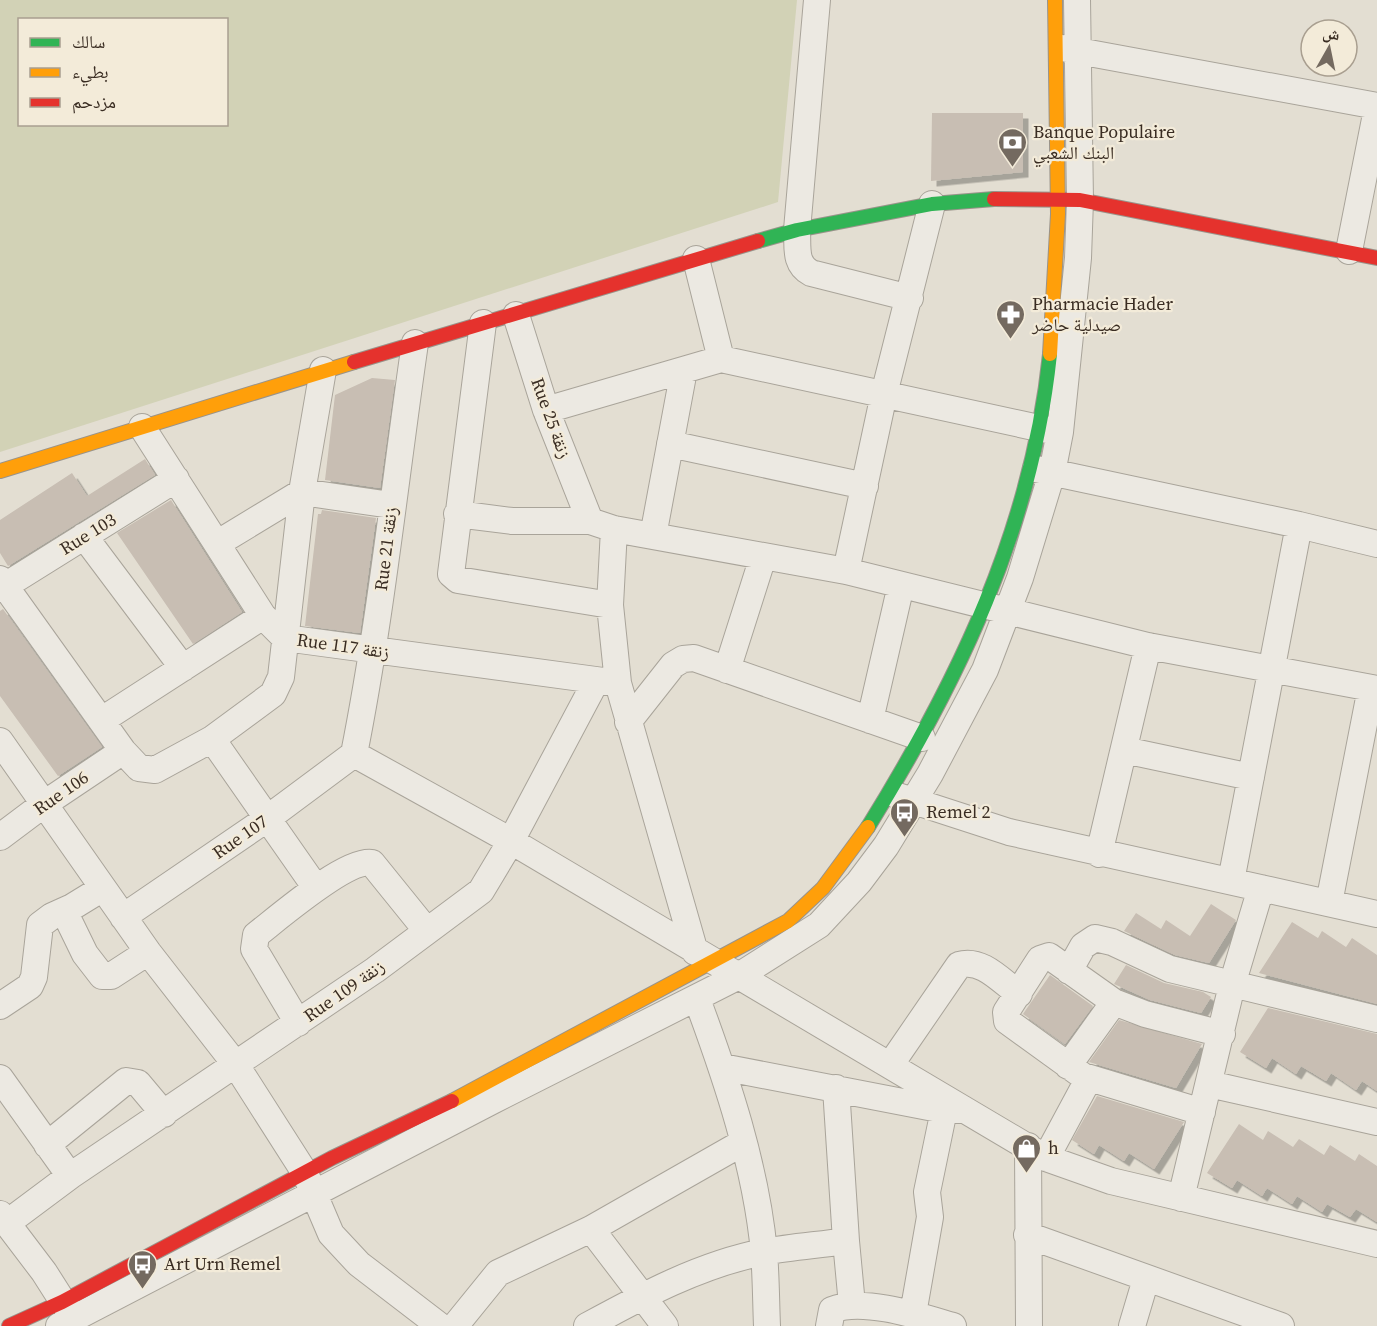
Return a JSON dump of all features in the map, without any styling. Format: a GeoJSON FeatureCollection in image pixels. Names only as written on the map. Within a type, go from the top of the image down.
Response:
{"type":"FeatureCollection","features":[{"type":"Feature","properties":{"kind":"street"},"geometry":{"type":"LineString","coordinates":[[817,0],[797,230],[802,268],[909,298]]}},
{"type":"Feature","properties":{"kind":"street"},"geometry":{"type":"LineString","coordinates":[[1055,0],[1067,48]]}},
{"type":"Feature","properties":{"kind":"street"},"geometry":{"type":"LineString","coordinates":[[9,1326],[65,1315],[309,1184],[491,1082],[704,956],[788,921],[809,905],[901,797],[985,670],[998,608],[1041,470],[1050,430],[1074,305],[1067,48],[1077,0]]}},
{"type":"Feature","properties":{"kind":"street"},"geometry":{"type":"LineString","coordinates":[[1067,48],[1377,107],[1349,251]]}},
{"type":"Feature","properties":{"kind":"street"},"geometry":{"type":"LineString","coordinates":[[0,471],[323,370],[516,315],[797,230],[932,204],[970,199],[1070,200],[1377,258]]}},
{"type":"Feature","properties":{"kind":"street"},"geometry":{"type":"LineString","coordinates":[[846,571],[884,394],[932,204]]}},
{"type":"Feature","properties":{"kind":"street"},"geometry":{"type":"LineString","coordinates":[[696,259],[721,358]]}},
{"type":"Feature","properties":{"kind":"street","name":"Rue 25 زنقة"},"geometry":{"type":"LineString","coordinates":[[516,315],[546,411],[602,525]]}},
{"type":"Feature","properties":{"kind":"street"},"geometry":{"type":"LineString","coordinates":[[483,323],[457,514],[451,569],[453,577],[610,604]]}},
{"type":"Feature","properties":{"kind":"street","name":"Rue 21 زنقة"},"geometry":{"type":"LineString","coordinates":[[354,754],[374,651],[391,505],[415,343]]}},
{"type":"Feature","properties":{"kind":"street"},"geometry":{"type":"LineString","coordinates":[[546,411],[721,358],[1050,430]]}},
{"type":"Feature","properties":{"kind":"street"},"geometry":{"type":"LineString","coordinates":[[2,585],[123,751],[139,768],[155,770],[213,739],[273,694],[281,677],[302,492],[323,370]]}},
{"type":"Feature","properties":{"kind":"street"},"geometry":{"type":"LineString","coordinates":[[653,536],[684,370]]}},
{"type":"Feature","properties":{"kind":"street","name":"Rue 117 زنقة"},"geometry":{"type":"LineString","coordinates":[[142,427],[263,616],[285,638],[607,682]]}},
{"type":"Feature","properties":{"kind":"street"},"geometry":{"type":"LineString","coordinates":[[670,444],[864,486]]}},
{"type":"Feature","properties":{"kind":"street"},"geometry":{"type":"LineString","coordinates":[[1041,470],[1377,544]]}},
{"type":"Feature","properties":{"kind":"street","name":"Rue 103"},"geometry":{"type":"LineString","coordinates":[[2,585],[176,479]]}},
{"type":"Feature","properties":{"kind":"street"},"geometry":{"type":"LineString","coordinates":[[218,543],[302,492],[391,505]]}},
{"type":"Feature","properties":{"kind":"street"},"geometry":{"type":"LineString","coordinates":[[457,514],[512,521],[602,525],[846,571],[1148,646],[1374,688],[1329,903]]}},
{"type":"Feature","properties":{"kind":"street"},"geometry":{"type":"LineString","coordinates":[[602,525],[610,604],[607,682],[628,723],[704,956]]}},
{"type":"Feature","properties":{"kind":"street"},"geometry":{"type":"LineString","coordinates":[[1231,881],[1299,525]]}},
{"type":"Feature","properties":{"kind":"street"},"geometry":{"type":"LineString","coordinates":[[84,536],[183,668]]}},
{"type":"Feature","properties":{"kind":"street"},"geometry":{"type":"LineString","coordinates":[[727,670],[763,557]]}},
{"type":"Feature","properties":{"kind":"street"},"geometry":{"type":"LineString","coordinates":[[870,720],[901,585]]}},
{"type":"Feature","properties":{"kind":"street"},"geometry":{"type":"LineString","coordinates":[[309,1184],[492,1101],[697,999],[788,947],[839,907],[886,846],[922,738],[964,661],[998,608]]}},
{"type":"Feature","properties":{"kind":"street"},"geometry":{"type":"LineString","coordinates":[[102,720],[263,616]]}},
{"type":"Feature","properties":{"kind":"street"},"geometry":{"type":"LineString","coordinates":[[1099,854],[1148,646]]}},
{"type":"Feature","properties":{"kind":"street"},"geometry":{"type":"LineString","coordinates":[[628,723],[678,661],[694,658],[922,738]]}},
{"type":"Feature","properties":{"kind":"street","name":"Rue 109 زنقة"},"geometry":{"type":"LineString","coordinates":[[3,1218],[164,1114],[298,1023],[481,891],[607,682]]}},
{"type":"Feature","properties":{"kind":"street"},"geometry":{"type":"LineString","coordinates":[[213,739],[316,888]]}},
{"type":"Feature","properties":{"kind":"street"},"geometry":{"type":"LineString","coordinates":[[0,742],[123,918],[236,1065],[309,1184],[331,1234],[343,1250],[440,1326]]}},
{"type":"Feature","properties":{"kind":"street"},"geometry":{"type":"LineString","coordinates":[[1124,750],[1251,777]]}},
{"type":"Feature","properties":{"kind":"street","name":"Rue 106"},"geometry":{"type":"LineString","coordinates":[[0,837],[44,804],[123,751]]}},
{"type":"Feature","properties":{"kind":"street"},"geometry":{"type":"LineString","coordinates":[[354,754],[511,841],[737,977],[891,1064],[956,1110],[1037,1152],[1089,1175],[1377,1244]]}},
{"type":"Feature","properties":{"kind":"street","name":"Rue 107"},"geometry":{"type":"LineString","coordinates":[[123,918],[268,818],[354,754]]}},
{"type":"Feature","properties":{"kind":"street"},"geometry":{"type":"LineString","coordinates":[[901,797],[1009,832],[1099,854],[1377,914]]}},
{"type":"Feature","properties":{"kind":"street"},"geometry":{"type":"LineString","coordinates":[[298,1023],[254,949],[253,942],[256,935],[316,888],[358,863],[372,863],[427,931]]}},
{"type":"Feature","properties":{"kind":"street"},"geometry":{"type":"LineString","coordinates":[[0,1006],[30,986],[34,976],[40,925],[103,888]]}},
{"type":"Feature","properties":{"kind":"street"},"geometry":{"type":"LineString","coordinates":[[1181,1198],[1232,985],[1261,888]]}},
{"type":"Feature","properties":{"kind":"street"},"geometry":{"type":"LineString","coordinates":[[72,907],[66,915],[68,923],[102,976],[111,976],[148,952]]}},
{"type":"Feature","properties":{"kind":"street"},"geometry":{"type":"LineString","coordinates":[[1069,971],[1083,946],[1095,938],[1112,942],[1170,969],[1377,1019]]}},
{"type":"Feature","properties":{"kind":"street"},"geometry":{"type":"LineString","coordinates":[[1202,1112],[1078,1072],[1007,1021],[1007,1010],[1044,957],[1055,957],[1069,971],[1114,1002],[1145,1014],[1222,1034]]}},
{"type":"Feature","properties":{"kind":"street"},"geometry":{"type":"LineString","coordinates":[[891,1064],[959,965],[970,962],[982,966],[1018,994]]}},
{"type":"Feature","properties":{"kind":"street"},"geometry":{"type":"LineString","coordinates":[[697,999],[722,1067],[754,1190],[764,1252],[767,1326]]}},
{"type":"Feature","properties":{"kind":"street"},"geometry":{"type":"LineString","coordinates":[[1029,1326],[1027,1235],[1037,1152],[1114,1002]]}},
{"type":"Feature","properties":{"kind":"street"},"geometry":{"type":"LineString","coordinates":[[722,1067],[956,1110]]}},
{"type":"Feature","properties":{"kind":"street"},"geometry":{"type":"LineString","coordinates":[[0,1078],[8,1107],[47,1145],[70,1176]]}},
{"type":"Feature","properties":{"kind":"street"},"geometry":{"type":"LineString","coordinates":[[47,1145],[126,1081],[138,1083],[164,1114]]}},
{"type":"Feature","properties":{"kind":"street"},"geometry":{"type":"LineString","coordinates":[[1209,1084],[1377,1122]]}},
{"type":"Feature","properties":{"kind":"street"},"geometry":{"type":"LineString","coordinates":[[836,1088],[852,1305]]}},
{"type":"Feature","properties":{"kind":"street"},"geometry":{"type":"LineString","coordinates":[[913,1314],[930,1217],[927,1192],[956,1110]]}},
{"type":"Feature","properties":{"kind":"street"},"geometry":{"type":"LineString","coordinates":[[455,1326],[498,1273],[591,1229],[742,1143]]}},
{"type":"Feature","properties":{"kind":"street"},"geometry":{"type":"LineString","coordinates":[[3,1218],[44,1272],[65,1315]]}},
{"type":"Feature","properties":{"kind":"street"},"geometry":{"type":"LineString","coordinates":[[591,1229],[640,1297],[665,1326]]}},
{"type":"Feature","properties":{"kind":"street"},"geometry":{"type":"LineString","coordinates":[[1027,1235],[1281,1326]]}},
{"type":"Feature","properties":{"kind":"street"},"geometry":{"type":"LineString","coordinates":[[587,1326],[640,1297],[723,1263],[764,1252],[846,1241]]}},
{"type":"Feature","properties":{"kind":"street"},"geometry":{"type":"LineString","coordinates":[[1132,1326],[1146,1279]]}},
{"type":"Feature","properties":{"kind":"street"},"geometry":{"type":"LineString","coordinates":[[829,1326],[832,1310],[852,1305],[913,1314],[953,1326]]}},
{"type":"Feature","properties":{"kind":"green space"},"geometry":{"type":"Polygon","coordinates":[[[0,0],[797,0],[778,202],[0,452],[0,0]]]}},
{"type":"Feature","properties":{"kind":"building"},"geometry":{"type":"Polygon","coordinates":[[[932,113],[1023,113],[1023,172],[931,181],[932,113]]]}},
{"type":"Feature","properties":{"kind":"building"},"geometry":{"type":"Polygon","coordinates":[[[372,378],[395,380],[380,488],[325,480],[335,395],[372,378]]]}},
{"type":"Feature","properties":{"kind":"building"},"geometry":{"type":"Polygon","coordinates":[[[145,459],[155,475],[8,566],[0,553],[0,520],[72,473],[87,496],[145,459]]]}},
{"type":"Feature","properties":{"kind":"building"},"geometry":{"type":"Polygon","coordinates":[[[171,500],[242,612],[193,644],[117,533],[171,500]]]}},
{"type":"Feature","properties":{"kind":"building"},"geometry":{"type":"Polygon","coordinates":[[[322,510],[376,518],[360,633],[305,626],[318,514],[321,514],[322,510]]]}},
{"type":"Feature","properties":{"kind":"building"},"geometry":{"type":"Polygon","coordinates":[[[3,609],[102,747],[58,776],[0,696],[0,611],[3,609]]]}},
{"type":"Feature","properties":{"kind":"building"},"geometry":{"type":"Polygon","coordinates":[[[1211,904],[1236,920],[1209,963],[1175,955],[1124,931],[1136,913],[1161,929],[1166,920],[1190,936],[1211,904]]]}},
{"type":"Feature","properties":{"kind":"building"},"geometry":{"type":"Polygon","coordinates":[[[1292,922],[1318,938],[1322,931],[1346,947],[1352,938],[1377,955],[1377,1004],[1259,973],[1292,922]]]}},
{"type":"Feature","properties":{"kind":"building"},"geometry":{"type":"Polygon","coordinates":[[[1126,965],[1164,983],[1203,992],[1211,997],[1201,1013],[1150,1000],[1114,984],[1126,965]]]}},
{"type":"Feature","properties":{"kind":"building"},"geometry":{"type":"Polygon","coordinates":[[[1050,975],[1093,1006],[1065,1044],[1023,1014],[1050,975]]]}},
{"type":"Feature","properties":{"kind":"building"},"geometry":{"type":"Polygon","coordinates":[[[1268,1008],[1377,1034],[1377,1091],[1362,1081],[1356,1090],[1331,1073],[1326,1081],[1301,1066],[1296,1074],[1272,1058],[1266,1068],[1240,1052],[1268,1008]]]}},
{"type":"Feature","properties":{"kind":"building"},"geometry":{"type":"Polygon","coordinates":[[[1119,1020],[1202,1044],[1176,1088],[1089,1062],[1119,1020]]]}},
{"type":"Feature","properties":{"kind":"building"},"geometry":{"type":"Polygon","coordinates":[[[1097,1096],[1184,1122],[1154,1169],[1129,1153],[1124,1161],[1099,1145],[1094,1154],[1072,1140],[1097,1096]]]}},
{"type":"Feature","properties":{"kind":"building"},"geometry":{"type":"Polygon","coordinates":[[[1239,1124],[1263,1140],[1268,1131],[1293,1147],[1299,1139],[1324,1155],[1330,1145],[1355,1161],[1359,1154],[1377,1166],[1377,1222],[1356,1209],[1350,1217],[1327,1204],[1322,1212],[1297,1196],[1292,1204],[1267,1188],[1262,1196],[1237,1180],[1232,1188],[1207,1173],[1239,1124]]]}},
{"type":"Feature","properties":{"kind":"traffic: fast"},"geometry":{"type":"LineString","coordinates":[[758,241],[797,230],[932,204],[994,199]]}},
{"type":"Feature","properties":{"kind":"traffic: fast"},"geometry":{"type":"LineString","coordinates":[[868,827],[932,716],[961,659],[986,601],[1027,481],[1041,418],[1050,354]]}},
{"type":"Feature","properties":{"kind":"traffic: slow"},"geometry":{"type":"LineString","coordinates":[[1050,354],[1058,214],[1055,0]]}},
{"type":"Feature","properties":{"kind":"traffic: slow"},"geometry":{"type":"LineString","coordinates":[[0,471],[354,362]]}},
{"type":"Feature","properties":{"kind":"traffic: slow"},"geometry":{"type":"LineString","coordinates":[[452,1101],[788,921],[823,888],[868,827]]}},
{"type":"Feature","properties":{"kind":"traffic: jam"},"geometry":{"type":"LineString","coordinates":[[994,199],[1080,200],[1377,258]]}},
{"type":"Feature","properties":{"kind":"traffic: jam"},"geometry":{"type":"LineString","coordinates":[[354,362],[758,241]]}},
{"type":"Feature","properties":{"kind":"traffic: jam"},"geometry":{"type":"LineString","coordinates":[[9,1326],[62,1302],[332,1158],[452,1101]]}},
{"type":"Feature","properties":{"kind":"place","name":"Banque Populaire البنك الشعبي"},"geometry":{"type":"Point","coordinates":[1012,168]}},
{"type":"Feature","properties":{"kind":"place","name":"Pharmacie Hader صيدلية حاضر"},"geometry":{"type":"Point","coordinates":[1011,340]}},
{"type":"Feature","properties":{"kind":"place","name":"Remel 2"},"geometry":{"type":"Point","coordinates":[905,838]}},
{"type":"Feature","properties":{"kind":"place","name":"h"},"geometry":{"type":"Point","coordinates":[1027,1174]}},
{"type":"Feature","properties":{"kind":"place","name":"Art Urn Remel"},"geometry":{"type":"Point","coordinates":[143,1290]}}]}
